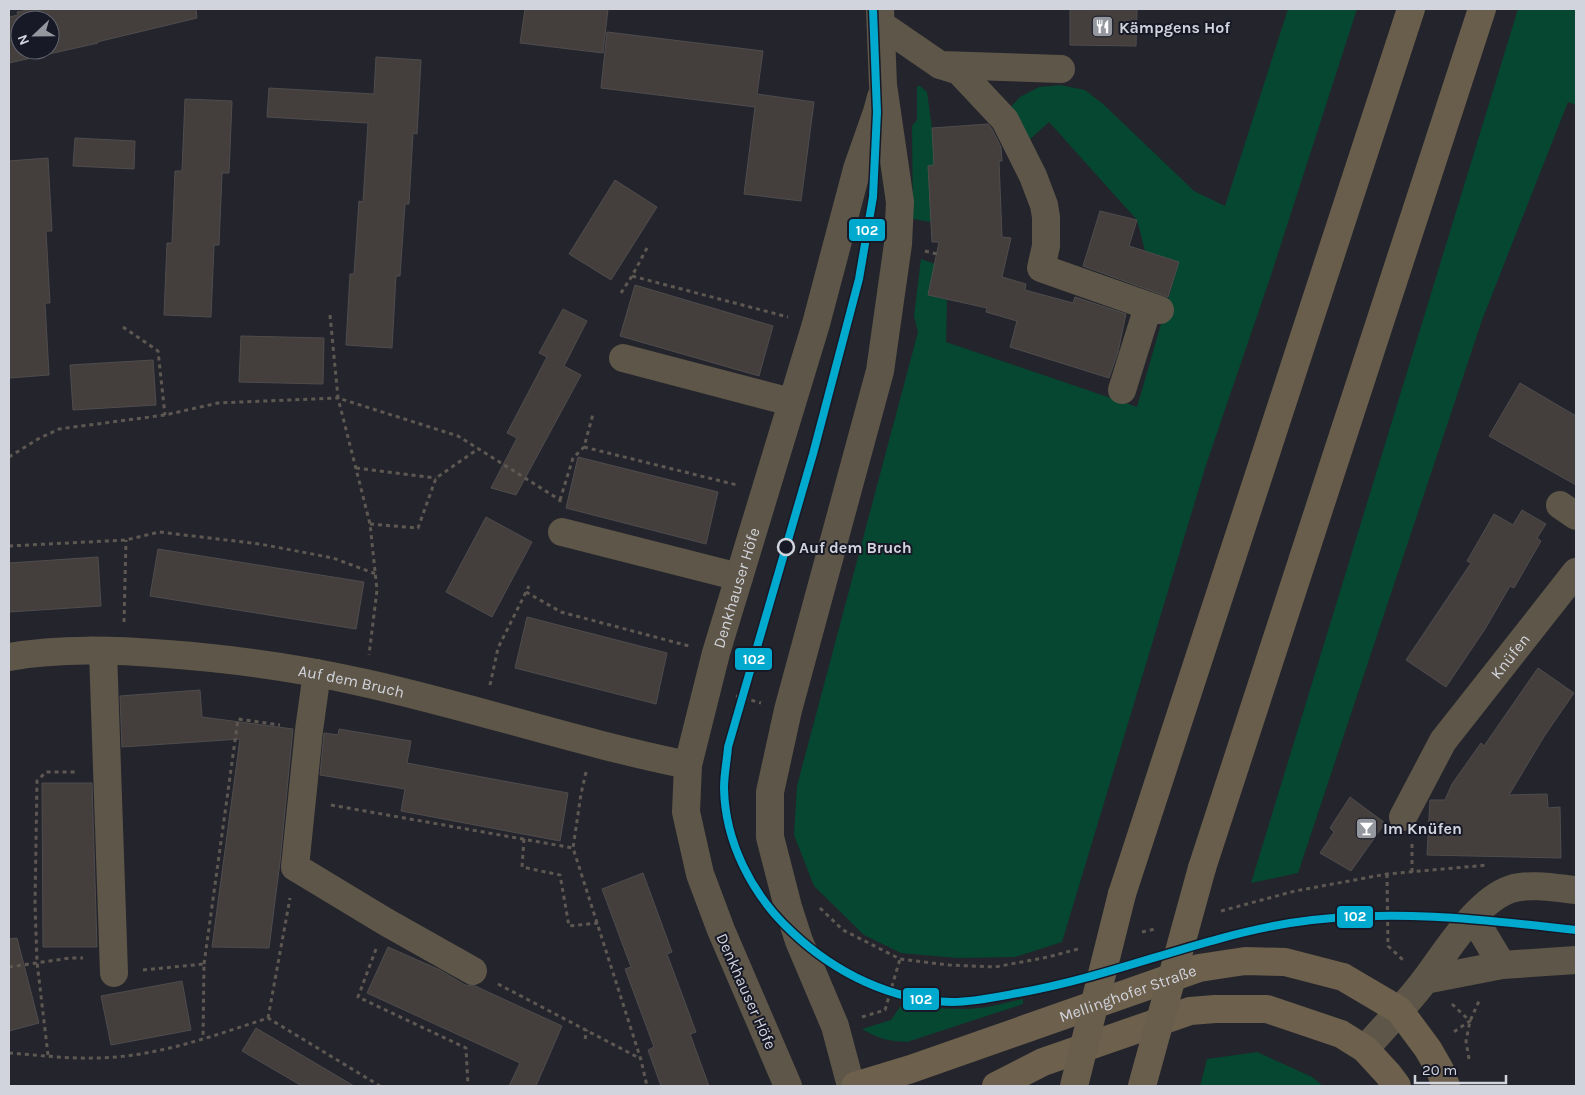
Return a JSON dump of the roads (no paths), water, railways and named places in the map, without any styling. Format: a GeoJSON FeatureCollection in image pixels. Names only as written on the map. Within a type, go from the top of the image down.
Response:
{"type":"FeatureCollection","features":[{"type":"Feature","properties":{"kind":"highway"},"geometry":{"type":"LineString","coordinates":[[1074,1086],[1122,894],[1411,9]]}},
{"type":"Feature","properties":{"kind":"highway"},"geometry":{"type":"LineString","coordinates":[[1142,1086],[1202,868],[1482,9]]}},
{"type":"Feature","properties":{"kind":"main road","name":"Mellinghofer Straße"},"geometry":{"type":"LineString","coordinates":[[855,1086],[911,1069],[1199,968],[1245,961],[1285,962],[1343,977],[1399,1010]]}},
{"type":"Feature","properties":{"kind":"main road"},"geometry":{"type":"LineString","coordinates":[[996,1086],[1043,1062],[1190,1011],[1215,1009],[1267,1009],[1341,1034],[1365,1049],[1397,1086]]}},
{"type":"Feature","properties":{"kind":"main road"},"geometry":{"type":"LineString","coordinates":[[1399,1010],[1428,1049],[1440,1070],[1446,1086]]}},
{"type":"Feature","properties":{"kind":"street"},"geometry":{"type":"LineString","coordinates":[[881,18],[889,30],[940,65],[959,71],[1005,120],[1033,176],[1044,205],[1046,246],[1041,268],[1154,309],[1122,390]]}},
{"type":"Feature","properties":{"kind":"street","name":"Denkhauser Höfe"},"geometry":{"type":"LineString","coordinates":[[851,1086],[835,1026],[799,941],[788,907],[770,837],[770,792],[788,710],[880,371],[898,244],[900,202],[883,85],[881,18]]}},
{"type":"Feature","properties":{"kind":"street"},"geometry":{"type":"LineString","coordinates":[[940,65],[1061,69]]}},
{"type":"Feature","properties":{"kind":"street","name":"Denkhauser Höfe"},"geometry":{"type":"LineString","coordinates":[[788,1086],[721,930],[700,874],[686,812],[688,765],[716,654],[816,324],[857,169],[877,112],[883,85]]}},
{"type":"Feature","properties":{"kind":"street"},"geometry":{"type":"LineString","coordinates":[[623,358],[791,402]]}},
{"type":"Feature","properties":{"kind":"street"},"geometry":{"type":"LineString","coordinates":[[562,532],[739,577]]}},
{"type":"Feature","properties":{"kind":"street","name":"Knüfen"},"geometry":{"type":"LineString","coordinates":[[1402,817],[1443,741],[1576,572]]}},
{"type":"Feature","properties":{"kind":"street"},"geometry":{"type":"LineString","coordinates":[[113,651],[108,771],[114,966]]}},
{"type":"Feature","properties":{"kind":"street","name":"Auf dem Bruch"},"geometry":{"type":"LineString","coordinates":[[9,657],[34,652],[113,651],[213,657],[317,673],[366,683],[635,754],[688,765]]}},
{"type":"Feature","properties":{"kind":"street"},"geometry":{"type":"LineString","coordinates":[[317,673],[309,730],[295,867],[386,922],[473,971]]}},
{"type":"Feature","properties":{"kind":"street"},"geometry":{"type":"LineString","coordinates":[[1365,1049],[1425,980],[1437,962],[1473,918],[1496,896],[1512,888],[1536,887],[1576,890]]}},
{"type":"Feature","properties":{"kind":"street"},"geometry":{"type":"LineString","coordinates":[[1473,918],[1502,966]]}},
{"type":"Feature","properties":{"kind":"street"},"geometry":{"type":"LineString","coordinates":[[1425,980],[1502,966],[1576,960]]}},
{"type":"Feature","properties":{"kind":"place","name":"Kämpgens Hof"},"geometry":{"type":"Point","coordinates":[1103,27]}},
{"type":"Feature","properties":{"kind":"place","name":"Auf dem Bruch"},"geometry":{"type":"Point","coordinates":[786,547]}},
{"type":"Feature","properties":{"kind":"place","name":"Im Knüfen"},"geometry":{"type":"Point","coordinates":[1367,828]}}]}
